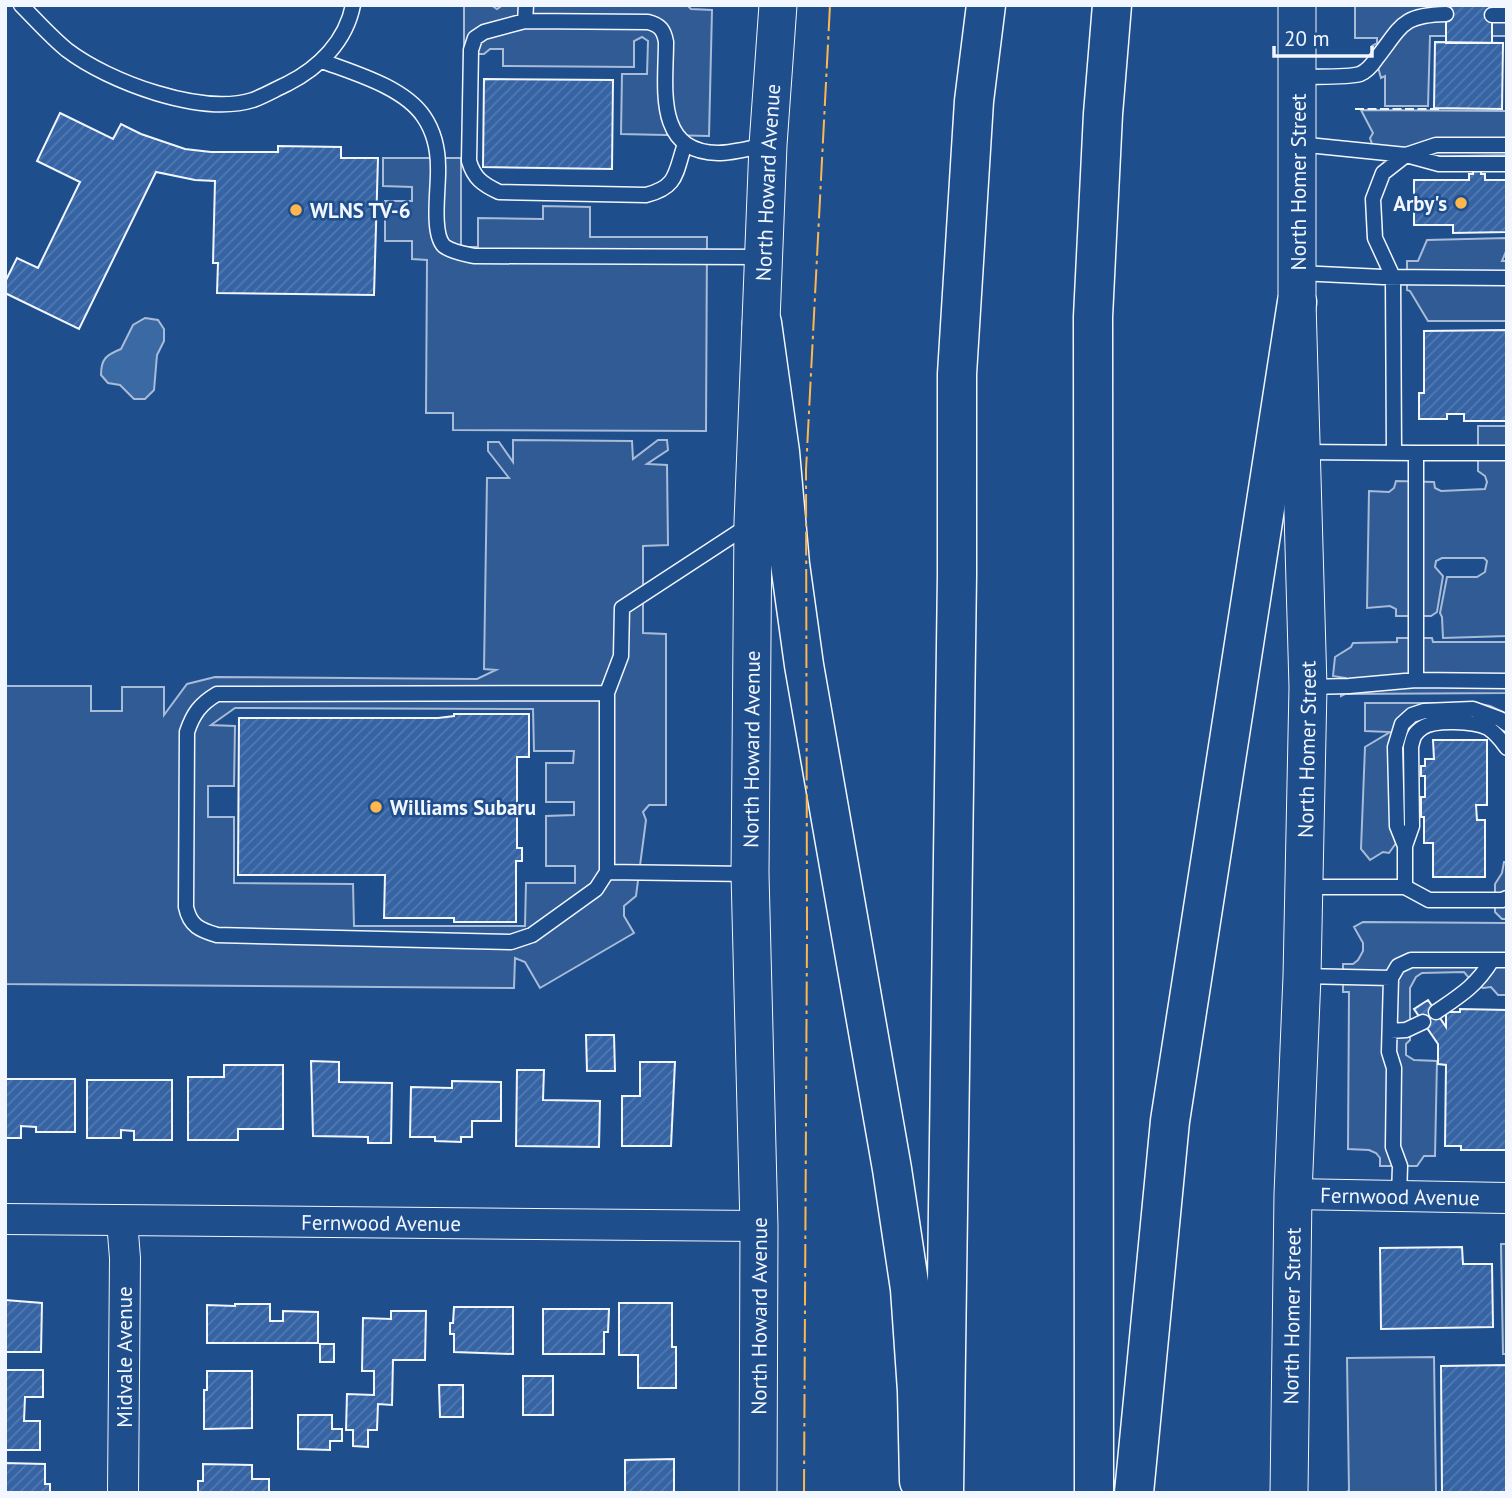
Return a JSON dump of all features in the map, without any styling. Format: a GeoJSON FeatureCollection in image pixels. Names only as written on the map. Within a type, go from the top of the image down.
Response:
{"type":"FeatureCollection","features":[{"type":"Feature","properties":{"kind":"highway"},"geometry":{"type":"LineString","coordinates":[[944,1493],[957,575],[957,374],[973,114],[986,5]]}},
{"type":"Feature","properties":{"kind":"highway"},"geometry":{"type":"LineString","coordinates":[[1094,1493],[1093,383],[1098,206],[1112,5]]}},
{"type":"Feature","properties":{"kind":"highway"},"geometry":{"type":"LineString","coordinates":[[1135,1493],[1171,1109],[1297,287]]}},
{"type":"Feature","properties":{"kind":"highway"},"geometry":{"type":"LineString","coordinates":[[762,323],[780,452],[790,564],[804,665],[892,1169],[910,1289],[917,1391],[919,1493]]}},
{"type":"Feature","properties":{"kind":"street","name":"North Howard Avenue"},"geometry":{"type":"LineString","coordinates":[[758,1493],[759,1226],[750,874],[753,522],[762,323],[762,257],[778,5]]}},
{"type":"Feature","properties":{"kind":"street","name":"North Homer Street"},"geometry":{"type":"LineString","coordinates":[[1289,1493],[1293,1194],[1302,976],[1308,687],[1297,287],[1297,5]]}},
{"type":"Feature","properties":{"kind":"street","name":"Fernwood Avenue"},"geometry":{"type":"LineString","coordinates":[[1293,1194],[1507,1198]]}},
{"type":"Feature","properties":{"kind":"street","name":"Fernwood Avenue"},"geometry":{"type":"LineString","coordinates":[[5,1219],[759,1226]]}},
{"type":"Feature","properties":{"kind":"street","name":"Midvale Avenue"},"geometry":{"type":"LineString","coordinates":[[122,1221],[125,1258],[123,1493]]}},
{"type":"Feature","properties":{"kind":"lane"},"geometry":{"type":"LineString","coordinates":[[21,5],[68,50],[114,77],[172,98],[215,105],[253,100],[299,78],[322,61],[341,37],[353,5]]}},
{"type":"Feature","properties":{"kind":"lane"},"geometry":{"type":"LineString","coordinates":[[525,21],[526,5]]}},
{"type":"Feature","properties":{"kind":"lane"},"geometry":{"type":"LineString","coordinates":[[1298,77],[1359,74],[1370,67],[1412,18],[1446,14]]}},
{"type":"Feature","properties":{"kind":"lane"},"geometry":{"type":"LineString","coordinates":[[685,144],[673,180],[662,191],[646,195],[499,192],[485,186],[473,176],[469,161],[471,50],[475,38],[484,32],[525,21],[648,22],[658,25],[664,32],[666,42],[666,106],[675,134],[685,144],[701,151],[719,153],[768,145]]}},
{"type":"Feature","properties":{"kind":"lane"},"geometry":{"type":"LineString","coordinates":[[322,61],[377,82],[404,98],[423,114],[434,135],[439,165],[437,226],[439,239],[445,247],[474,256],[762,257]]}},
{"type":"Feature","properties":{"kind":"lane"},"geometry":{"type":"LineString","coordinates":[[1298,144],[1406,155],[1439,164],[1507,164]]}},
{"type":"Feature","properties":{"kind":"lane"},"geometry":{"type":"LineString","coordinates":[[1394,453],[1393,277],[1375,238],[1373,199],[1383,173],[1406,155],[1436,145],[1507,145]]}},
{"type":"Feature","properties":{"kind":"lane"},"geometry":{"type":"LineString","coordinates":[[1297,287],[1393,277],[1507,278]]}},
{"type":"Feature","properties":{"kind":"lane"},"geometry":{"type":"LineString","coordinates":[[1301,452],[1507,453]]}},
{"type":"Feature","properties":{"kind":"lane"},"geometry":{"type":"LineString","coordinates":[[1416,453],[1416,680]]}},
{"type":"Feature","properties":{"kind":"lane"},"geometry":{"type":"LineString","coordinates":[[607,693],[217,694],[203,702],[193,715],[187,732],[188,919],[198,929],[217,935],[511,942],[532,935],[596,889],[607,872],[607,693],[621,656],[622,608],[753,522]]}},
{"type":"Feature","properties":{"kind":"lane"},"geometry":{"type":"LineString","coordinates":[[1308,687],[1416,680],[1507,681]]}},
{"type":"Feature","properties":{"kind":"lane"},"geometry":{"type":"LineString","coordinates":[[1405,846],[1397,826],[1395,747],[1402,724],[1412,715],[1424,710],[1473,709],[1507,724]]}},
{"type":"Feature","properties":{"kind":"lane"},"geometry":{"type":"LineString","coordinates":[[1405,887],[1405,846],[1412,826],[1411,747],[1414,735],[1422,727],[1432,723],[1471,722],[1499,736],[1507,748]]}},
{"type":"Feature","properties":{"kind":"lane"},"geometry":{"type":"LineString","coordinates":[[607,872],[750,874]]}},
{"type":"Feature","properties":{"kind":"lane"},"geometry":{"type":"LineString","coordinates":[[1304,887],[1405,887],[1429,900],[1507,898]]}},
{"type":"Feature","properties":{"kind":"lane"},"geometry":{"type":"LineString","coordinates":[[1399,1196],[1400,1166],[1393,1147],[1394,1068],[1389,1052],[1391,978],[1398,966],[1411,960],[1500,960]]}},
{"type":"Feature","properties":{"kind":"lane"},"geometry":{"type":"LineString","coordinates":[[1436,1012],[1473,986],[1500,960]]}},
{"type":"Feature","properties":{"kind":"lane"},"geometry":{"type":"LineString","coordinates":[[1302,976],[1391,978]]}},
{"type":"Feature","properties":{"kind":"lane"},"geometry":{"type":"LineString","coordinates":[[1390,1031],[1406,1030],[1423,1022]]}},
{"type":"Feature","properties":{"kind":"shaded area"},"geometry":{"type":"Polygon","coordinates":[[[464,5],[491,5],[497,9],[503,5],[687,5],[691,9],[712,10],[709,136],[621,134],[622,74],[647,74],[648,41],[642,37],[634,41],[634,67],[503,66],[503,49],[490,49],[484,54],[464,54],[464,5]]]}},
{"type":"Feature","properties":{"kind":"shaded area"},"geometry":{"type":"Polygon","coordinates":[[[1355,5],[1507,5],[1507,36],[1430,36],[1428,106],[1385,106],[1385,76],[1381,78],[1372,46],[1377,43],[1377,38],[1355,38],[1355,5]]]}},
{"type":"Feature","properties":{"kind":"shaded area"},"geometry":{"type":"Polygon","coordinates":[[[1361,110],[1507,111],[1507,155],[1377,158],[1370,138],[1373,133],[1361,110]]]}},
{"type":"Feature","properties":{"kind":"shaded area"},"geometry":{"type":"Polygon","coordinates":[[[383,158],[461,158],[461,247],[478,247],[478,218],[543,219],[543,206],[590,207],[590,237],[707,237],[706,431],[453,430],[453,413],[426,413],[427,260],[412,259],[412,241],[385,241],[385,201],[412,201],[412,187],[383,186],[383,158]]]}},
{"type":"Feature","properties":{"kind":"shaded area"},"geometry":{"type":"Polygon","coordinates":[[[1507,238],[1507,249],[1502,261],[1507,261],[1507,321],[1428,321],[1407,290],[1407,261],[1418,261],[1427,240],[1507,238]]]}},
{"type":"Feature","properties":{"kind":"shaded area"},"geometry":{"type":"Polygon","coordinates":[[[145,318],[158,320],[164,329],[164,341],[157,355],[154,390],[145,399],[134,399],[120,385],[108,383],[101,375],[101,370],[105,358],[121,349],[133,325],[145,318]]]}},
{"type":"Feature","properties":{"kind":"shaded area"},"geometry":{"type":"Polygon","coordinates":[[[1478,426],[1507,426],[1507,636],[1443,638],[1440,613],[1447,577],[1477,577],[1485,572],[1487,561],[1484,558],[1442,558],[1436,561],[1435,567],[1443,576],[1437,612],[1431,616],[1396,616],[1396,609],[1390,606],[1367,608],[1369,491],[1389,492],[1396,481],[1434,482],[1435,488],[1441,491],[1485,489],[1485,476],[1478,471],[1478,426]]]}},
{"type":"Feature","properties":{"kind":"shaded area"},"geometry":{"type":"Polygon","coordinates":[[[513,440],[632,441],[633,459],[658,440],[667,440],[668,450],[647,464],[667,465],[668,545],[643,546],[643,633],[666,634],[666,805],[649,805],[643,812],[646,820],[636,896],[624,906],[624,916],[634,933],[540,988],[525,962],[515,958],[514,988],[5,984],[5,686],[91,686],[91,711],[122,711],[122,687],[164,687],[164,715],[187,684],[215,677],[477,679],[496,670],[484,669],[487,478],[509,478],[488,451],[488,442],[499,442],[513,462],[513,440]],[[235,708],[211,725],[235,726],[234,786],[208,786],[208,817],[234,817],[234,883],[353,884],[354,926],[525,926],[526,883],[575,883],[575,866],[546,866],[546,816],[574,815],[574,802],[546,802],[546,763],[573,763],[574,751],[534,751],[533,709],[235,708]]]}},
{"type":"Feature","properties":{"kind":"shaded area"},"geometry":{"type":"Polygon","coordinates":[[[1397,638],[1432,638],[1433,642],[1507,642],[1507,693],[1341,696],[1342,682],[1346,682],[1346,678],[1333,676],[1335,657],[1353,643],[1397,642],[1397,638]]]}},
{"type":"Feature","properties":{"kind":"shaded area"},"geometry":{"type":"Polygon","coordinates":[[[1365,703],[1475,703],[1507,714],[1507,736],[1482,719],[1471,716],[1433,716],[1413,725],[1403,744],[1404,832],[1389,853],[1383,852],[1370,860],[1361,849],[1365,747],[1390,732],[1365,731],[1365,703]]]}},
{"type":"Feature","properties":{"kind":"shaded area"},"geometry":{"type":"Polygon","coordinates":[[[1504,862],[1507,862],[1507,919],[1502,919],[1495,912],[1495,884],[1502,873],[1504,862]]]}},
{"type":"Feature","properties":{"kind":"shaded area"},"geometry":{"type":"Polygon","coordinates":[[[1363,922],[1507,923],[1507,995],[1498,995],[1491,987],[1483,988],[1467,980],[1469,978],[1464,972],[1422,973],[1416,977],[1410,988],[1410,1040],[1406,1044],[1406,1055],[1414,1060],[1437,1061],[1435,1156],[1424,1156],[1417,1166],[1380,1166],[1380,1158],[1376,1153],[1348,1149],[1349,992],[1343,992],[1343,964],[1353,964],[1363,951],[1363,943],[1354,927],[1363,922]]]}},
{"type":"Feature","properties":{"kind":"shaded area"},"geometry":{"type":"Polygon","coordinates":[[[1501,1244],[1507,1244],[1507,1354],[1503,1354],[1501,1244]]]}},
{"type":"Feature","properties":{"kind":"shaded area"},"geometry":{"type":"Polygon","coordinates":[[[1434,1357],[1436,1493],[1343,1493],[1349,1491],[1347,1358],[1434,1357]]]}},
{"type":"Feature","properties":{"kind":"building"},"geometry":{"type":"Polygon","coordinates":[[[1446,5],[1492,5],[1492,43],[1446,43],[1446,5]]]}},
{"type":"Feature","properties":{"kind":"building"},"geometry":{"type":"Polygon","coordinates":[[[1435,42],[1503,43],[1502,109],[1434,108],[1435,42]]]}},
{"type":"Feature","properties":{"kind":"building"},"geometry":{"type":"Polygon","coordinates":[[[484,79],[613,80],[612,169],[483,167],[484,79]]]}},
{"type":"Feature","properties":{"kind":"building","name":"WLNS TV-6"},"geometry":{"type":"Polygon","coordinates":[[[60,113],[113,139],[121,124],[185,149],[211,152],[278,152],[278,146],[341,147],[341,158],[378,158],[374,295],[217,293],[218,263],[213,263],[215,181],[156,172],[79,329],[5,293],[5,282],[17,258],[38,268],[80,182],[37,161],[60,113]]]}},
{"type":"Feature","properties":{"kind":"building","name":"Arby's"},"geometry":{"type":"Polygon","coordinates":[[[1473,169],[1481,169],[1485,180],[1507,180],[1507,232],[1453,233],[1453,225],[1414,225],[1414,180],[1469,180],[1473,169]]]}},
{"type":"Feature","properties":{"kind":"building"},"geometry":{"type":"Polygon","coordinates":[[[1507,330],[1507,421],[1464,421],[1464,414],[1447,414],[1447,419],[1419,419],[1419,393],[1424,393],[1424,331],[1507,330]]]}},
{"type":"Feature","properties":{"kind":"building"},"geometry":{"type":"Polygon","coordinates":[[[454,714],[529,714],[529,757],[517,757],[517,848],[522,848],[522,861],[516,861],[516,922],[454,922],[454,918],[384,918],[385,875],[238,875],[239,718],[438,718],[454,714]]]}},
{"type":"Feature","properties":{"kind":"building"},"geometry":{"type":"Polygon","coordinates":[[[1433,740],[1487,740],[1487,805],[1476,805],[1477,820],[1485,820],[1485,877],[1433,877],[1433,843],[1424,843],[1424,817],[1421,817],[1425,776],[1421,776],[1421,766],[1425,766],[1425,759],[1434,759],[1433,740]]]}},
{"type":"Feature","properties":{"kind":"building"},"geometry":{"type":"Polygon","coordinates":[[[1428,1000],[1446,1027],[1446,1012],[1460,1012],[1460,1009],[1507,1010],[1507,1150],[1461,1150],[1461,1146],[1445,1146],[1446,1065],[1438,1064],[1438,1044],[1414,1009],[1428,1000]]]}},
{"type":"Feature","properties":{"kind":"building"},"geometry":{"type":"Polygon","coordinates":[[[586,1035],[614,1035],[615,1071],[587,1071],[586,1035]]]}},
{"type":"Feature","properties":{"kind":"building"},"geometry":{"type":"Polygon","coordinates":[[[311,1061],[339,1062],[339,1082],[392,1083],[391,1143],[368,1143],[368,1137],[313,1136],[311,1061]]]}},
{"type":"Feature","properties":{"kind":"building"},"geometry":{"type":"Polygon","coordinates":[[[640,1062],[675,1062],[671,1146],[622,1146],[622,1096],[640,1096],[640,1062]]]}},
{"type":"Feature","properties":{"kind":"building"},"geometry":{"type":"Polygon","coordinates":[[[224,1065],[283,1065],[283,1129],[238,1129],[238,1140],[188,1140],[188,1077],[224,1077],[224,1065]]]}},
{"type":"Feature","properties":{"kind":"building"},"geometry":{"type":"Polygon","coordinates":[[[517,1070],[544,1070],[543,1100],[600,1101],[599,1147],[516,1146],[517,1070]]]}},
{"type":"Feature","properties":{"kind":"building"},"geometry":{"type":"Polygon","coordinates":[[[5,1079],[75,1079],[75,1132],[36,1132],[36,1127],[21,1126],[21,1138],[5,1138],[5,1079]]]}},
{"type":"Feature","properties":{"kind":"building"},"geometry":{"type":"Polygon","coordinates":[[[87,1080],[172,1080],[172,1140],[134,1140],[134,1131],[121,1130],[121,1138],[87,1138],[87,1080]]]}},
{"type":"Feature","properties":{"kind":"building"},"geometry":{"type":"Polygon","coordinates":[[[452,1081],[501,1082],[501,1121],[472,1121],[472,1137],[461,1137],[461,1142],[435,1141],[435,1137],[410,1137],[411,1087],[452,1088],[452,1081]]]}},
{"type":"Feature","properties":{"kind":"building"},"geometry":{"type":"Polygon","coordinates":[[[1462,1247],[1463,1264],[1492,1264],[1493,1327],[1381,1329],[1380,1248],[1462,1247]]]}},
{"type":"Feature","properties":{"kind":"building"},"geometry":{"type":"Polygon","coordinates":[[[5,1300],[42,1303],[41,1352],[5,1352],[5,1300]]]}},
{"type":"Feature","properties":{"kind":"building"},"geometry":{"type":"Polygon","coordinates":[[[619,1303],[672,1303],[676,1388],[638,1388],[638,1355],[619,1355],[619,1303]]]}},
{"type":"Feature","properties":{"kind":"building"},"geometry":{"type":"Polygon","coordinates":[[[270,1304],[270,1321],[283,1321],[283,1311],[318,1312],[318,1343],[207,1343],[207,1305],[270,1304]]]}},
{"type":"Feature","properties":{"kind":"building"},"geometry":{"type":"Polygon","coordinates":[[[454,1307],[513,1307],[513,1354],[454,1352],[454,1334],[450,1334],[450,1323],[453,1323],[454,1307]]]}},
{"type":"Feature","properties":{"kind":"building"},"geometry":{"type":"Polygon","coordinates":[[[543,1309],[609,1309],[608,1332],[604,1332],[604,1354],[543,1354],[543,1309]]]}},
{"type":"Feature","properties":{"kind":"building"},"geometry":{"type":"Polygon","coordinates":[[[391,1311],[426,1311],[425,1360],[393,1360],[392,1405],[378,1404],[377,1430],[368,1430],[368,1447],[353,1446],[353,1430],[346,1430],[347,1394],[374,1395],[374,1371],[362,1371],[363,1318],[391,1319],[391,1311]]]}},
{"type":"Feature","properties":{"kind":"building"},"geometry":{"type":"Polygon","coordinates":[[[320,1344],[334,1344],[334,1362],[320,1362],[320,1344]]]}},
{"type":"Feature","properties":{"kind":"building"},"geometry":{"type":"Polygon","coordinates":[[[1507,1365],[1507,1493],[1442,1493],[1441,1366],[1507,1365]]]}},
{"type":"Feature","properties":{"kind":"building"},"geometry":{"type":"Polygon","coordinates":[[[5,1370],[43,1370],[43,1397],[25,1397],[24,1421],[40,1421],[40,1450],[5,1450],[5,1370]]]}},
{"type":"Feature","properties":{"kind":"building"},"geometry":{"type":"Polygon","coordinates":[[[207,1371],[252,1371],[252,1428],[204,1429],[207,1371]]]}},
{"type":"Feature","properties":{"kind":"building"},"geometry":{"type":"Polygon","coordinates":[[[523,1376],[553,1376],[553,1415],[523,1415],[523,1376]]]}},
{"type":"Feature","properties":{"kind":"building"},"geometry":{"type":"Polygon","coordinates":[[[439,1385],[463,1385],[463,1417],[440,1417],[439,1385]]]}},
{"type":"Feature","properties":{"kind":"building"},"geometry":{"type":"Polygon","coordinates":[[[298,1415],[332,1415],[332,1429],[342,1429],[342,1441],[330,1441],[330,1450],[298,1449],[298,1415]]]}},
{"type":"Feature","properties":{"kind":"building"},"geometry":{"type":"Polygon","coordinates":[[[674,1459],[674,1493],[625,1493],[625,1460],[674,1459]]]}},
{"type":"Feature","properties":{"kind":"building"},"geometry":{"type":"Polygon","coordinates":[[[5,1463],[45,1464],[45,1484],[50,1484],[50,1493],[5,1493],[5,1463]]]}},
{"type":"Feature","properties":{"kind":"building"},"geometry":{"type":"Polygon","coordinates":[[[203,1464],[252,1465],[252,1479],[269,1479],[269,1493],[198,1492],[198,1481],[203,1481],[203,1464]]]}},
{"type":"Feature","properties":{"kind":"fence"},"geometry":{"type":"LineString","coordinates":[[1355,109],[1439,109]]}},
{"type":"Feature","properties":{"kind":"power"},"geometry":{"type":"LineString","coordinates":[[804,1493],[806,470],[830,5]]}},
{"type":"Feature","properties":{"kind":"place","name":"Arby's"},"geometry":{"type":"Point","coordinates":[1461,203]}},
{"type":"Feature","properties":{"kind":"place","name":"WLNS TV-6"},"geometry":{"type":"Point","coordinates":[296,210]}},
{"type":"Feature","properties":{"kind":"place","name":"Williams Subaru"},"geometry":{"type":"Point","coordinates":[376,807]}}]}
